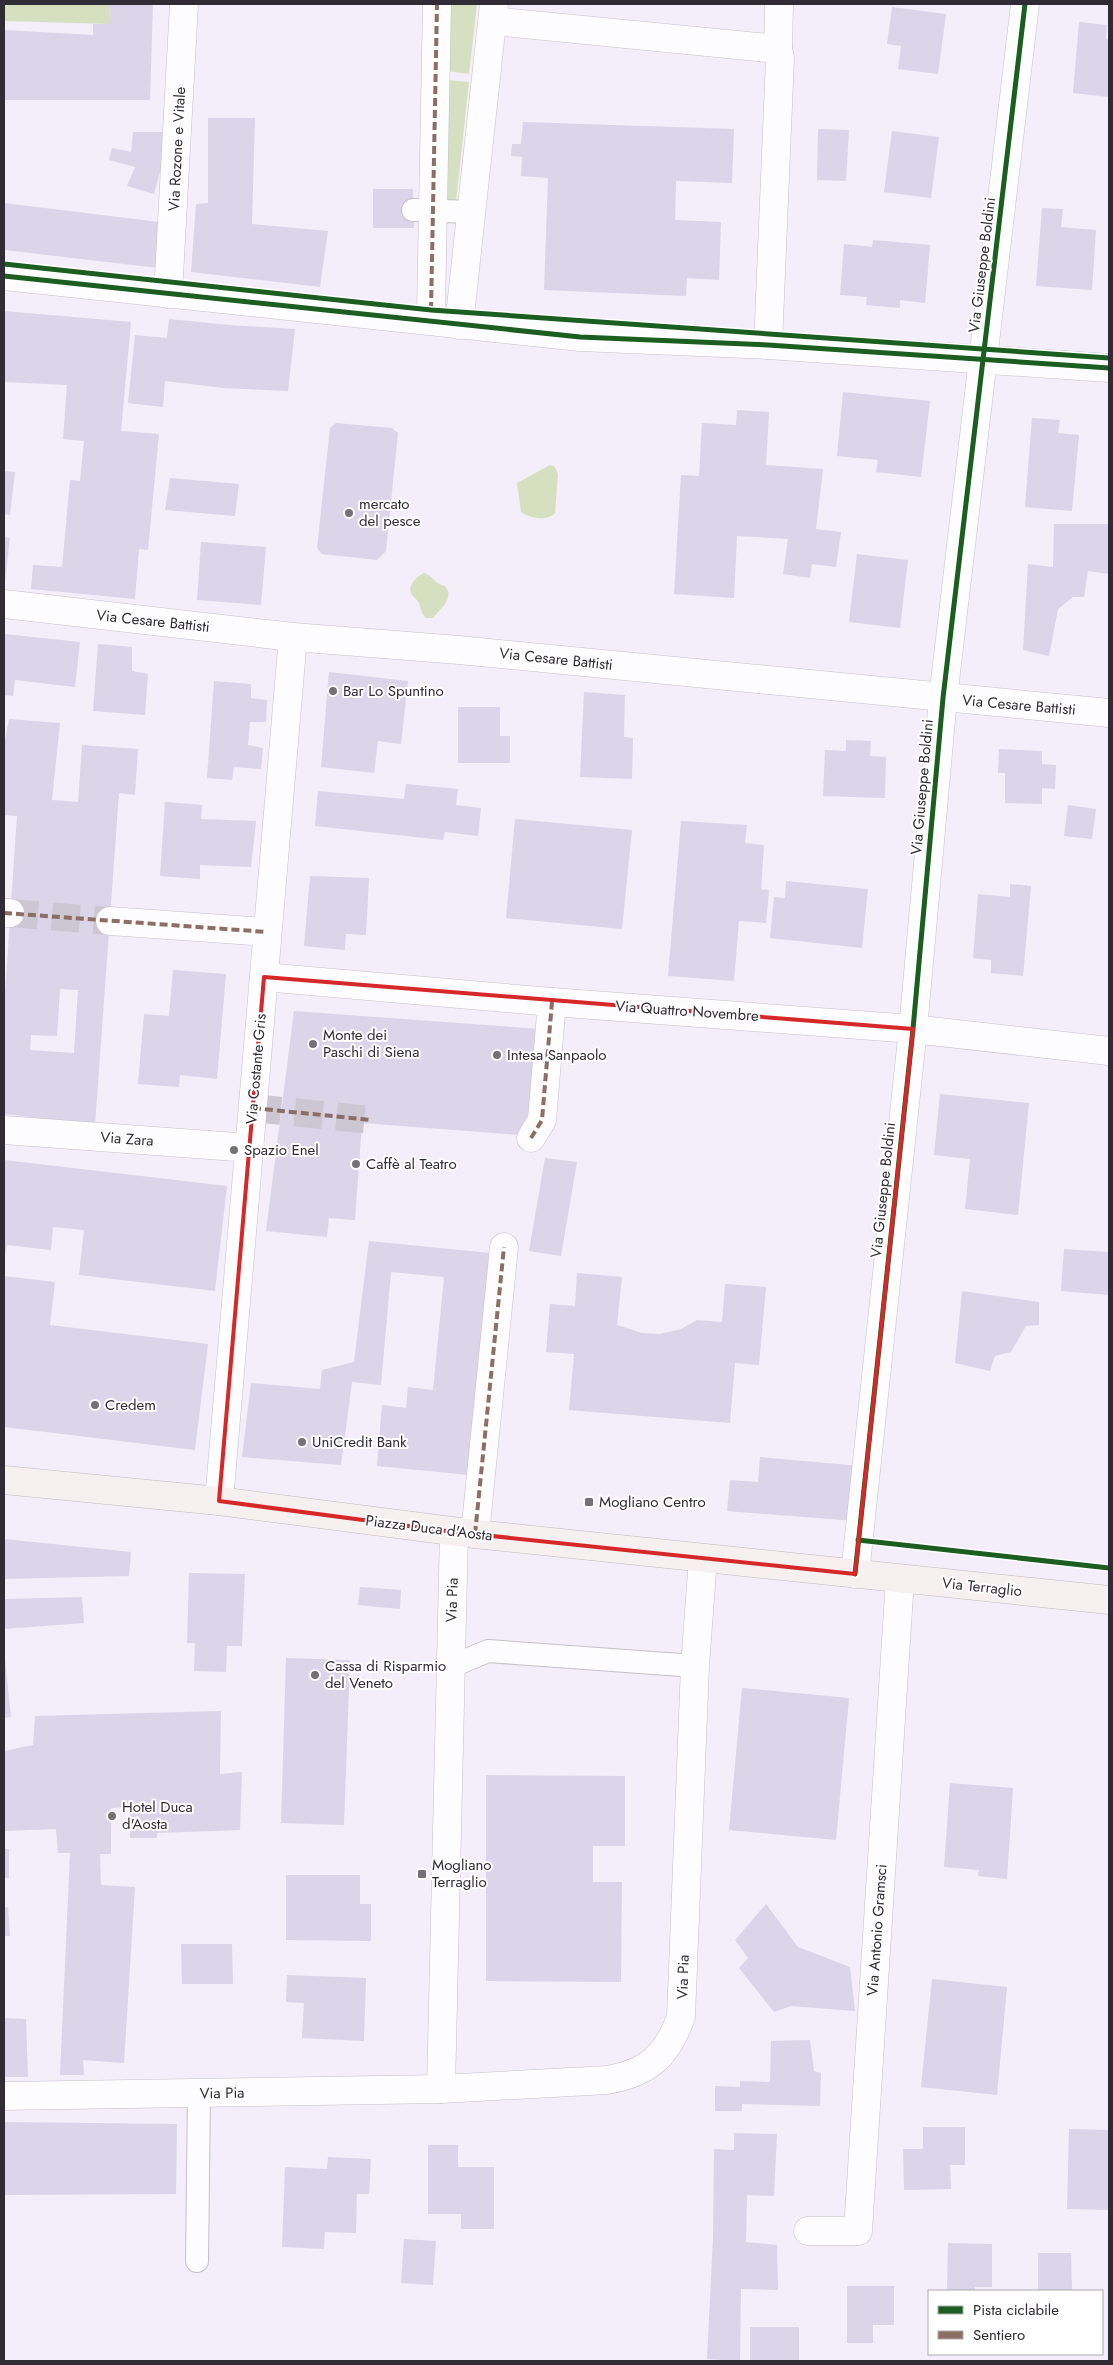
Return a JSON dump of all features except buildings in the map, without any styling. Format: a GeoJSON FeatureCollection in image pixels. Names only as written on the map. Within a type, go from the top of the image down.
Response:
{"type":"FeatureCollection","features":[{"type":"Feature","properties":{"kind":"main road","name":"Piazza Duca d'Aosta"},"geometry":{"type":"LineString","coordinates":[[4,1480],[220,1501],[464,1533],[855,1574]]}},
{"type":"Feature","properties":{"kind":"main road","name":"Via Terraglio"},"geometry":{"type":"LineString","coordinates":[[855,1574],[1109,1600]]}},
{"type":"Feature","properties":{"kind":"street","name":"Via Rozone e Vitale"},"geometry":{"type":"LineString","coordinates":[[168,294],[184,4]]}},
{"type":"Feature","properties":{"kind":"street"},"geometry":{"type":"LineString","coordinates":[[431,310],[423,210],[437,4]]}},
{"type":"Feature","properties":{"kind":"street"},"geometry":{"type":"LineString","coordinates":[[768,345],[780,58],[778,49],[779,4]]}},
{"type":"Feature","properties":{"kind":"street","name":"Via Giuseppe Boldini"},"geometry":{"type":"LineString","coordinates":[[855,1574],[913,1029],[943,698],[1025,4]]}},
{"type":"Feature","properties":{"kind":"street"},"geometry":{"type":"LineString","coordinates":[[459,325],[493,13],[778,49]]}},
{"type":"Feature","properties":{"kind":"street"},"geometry":{"type":"LineString","coordinates":[[4,276],[587,338],[768,345],[1109,368]]}},
{"type":"Feature","properties":{"kind":"street","name":"Via Cesare Battisti"},"geometry":{"type":"LineString","coordinates":[[4,604],[293,636],[468,651],[1109,713]]}},
{"type":"Feature","properties":{"kind":"street","name":"Via Costante Gris"},"geometry":{"type":"LineString","coordinates":[[220,1501],[293,636]]}},
{"type":"Feature","properties":{"kind":"street"},"geometry":{"type":"LineString","coordinates":[[110,921],[267,932]]}},
{"type":"Feature","properties":{"kind":"street","name":"Via Quattro Novembre"},"geometry":{"type":"LineString","coordinates":[[264,976],[552,1002],[913,1029],[1109,1051]]}},
{"type":"Feature","properties":{"kind":"street"},"geometry":{"type":"LineString","coordinates":[[531,1138],[542,1120],[552,1002]]}},
{"type":"Feature","properties":{"kind":"street","name":"Via Zara"},"geometry":{"type":"LineString","coordinates":[[4,1130],[250,1148]]}},
{"type":"Feature","properties":{"kind":"street","name":"Via Pia"},"geometry":{"type":"LineString","coordinates":[[441,2090],[450,1667],[464,1533],[504,1247]]}},
{"type":"Feature","properties":{"kind":"street","name":"Via Pia"},"geometry":{"type":"LineString","coordinates":[[4,2096],[441,2090],[621,2077],[648,2066],[665,2052],[674,2036],[681,2017],[696,1666],[704,1558]]}},
{"type":"Feature","properties":{"kind":"street","name":"Via Antonio Gramsci"},"geometry":{"type":"LineString","coordinates":[[808,2231],[858,2231],[900,1579]]}},
{"type":"Feature","properties":{"kind":"lane"},"geometry":{"type":"LineString","coordinates":[[423,210],[472,212]]}},
{"type":"Feature","properties":{"kind":"lane"},"geometry":{"type":"LineString","coordinates":[[450,1667],[488,1651],[696,1666]]}},
{"type":"Feature","properties":{"kind":"lane"},"geometry":{"type":"LineString","coordinates":[[197,2261],[199,2093]]}},
{"type":"Feature","properties":{"kind":"highlighted area"},"geometry":{"type":"Polygon","coordinates":[[[264,977],[913,1029],[855,1574],[454,1532],[219,1501],[264,977]]]}},
{"type":"Feature","properties":{"kind":"green space"},"geometry":{"type":"Polygon","coordinates":[[[4,4],[110,4],[109,24],[4,21],[4,4]]]}},
{"type":"Feature","properties":{"kind":"green space"},"geometry":{"type":"Polygon","coordinates":[[[447,4],[477,4],[469,74],[446,71],[447,4]]]}},
{"type":"Feature","properties":{"kind":"green space"},"geometry":{"type":"Polygon","coordinates":[[[446,80],[469,82],[456,201],[445,201],[446,80]]]}},
{"type":"Feature","properties":{"kind":"green space"},"geometry":{"type":"Polygon","coordinates":[[[550,465],[555,467],[558,474],[555,513],[552,516],[543,518],[521,512],[517,483],[550,465]]]}},
{"type":"Feature","properties":{"kind":"green space"},"geometry":{"type":"Polygon","coordinates":[[[424,573],[445,586],[448,590],[446,603],[433,618],[426,618],[424,616],[419,603],[410,590],[414,581],[424,573]]]}},
{"type":"Feature","properties":{"kind":"tunnel"},"geometry":{"type":"LineString","coordinates":[[10,913],[110,921]]}},
{"type":"Feature","properties":{"kind":"tunnel"},"geometry":{"type":"LineString","coordinates":[[253,1108],[371,1120]]}},
{"type":"Feature","properties":{"kind":"marked path"},"geometry":{"type":"LineString","coordinates":[[431,310],[437,4]]}},
{"type":"Feature","properties":{"kind":"marked path"},"geometry":{"type":"LineString","coordinates":[[4,913],[267,932]]}},
{"type":"Feature","properties":{"kind":"marked path"},"geometry":{"type":"LineString","coordinates":[[531,1138],[542,1120],[552,1002]]}},
{"type":"Feature","properties":{"kind":"marked path"},"geometry":{"type":"LineString","coordinates":[[253,1108],[371,1120]]}},
{"type":"Feature","properties":{"kind":"marked path"},"geometry":{"type":"LineString","coordinates":[[475,1534],[504,1247]]}},
{"type":"Feature","properties":{"kind":"cycle path"},"geometry":{"type":"LineString","coordinates":[[855,1574],[913,1029],[943,698],[1025,4]]}},
{"type":"Feature","properties":{"kind":"cycle path"},"geometry":{"type":"LineString","coordinates":[[4,264],[431,310],[1109,358]]}},
{"type":"Feature","properties":{"kind":"cycle path"},"geometry":{"type":"LineString","coordinates":[[4,276],[580,337],[768,345],[1109,368]]}},
{"type":"Feature","properties":{"kind":"cycle path"},"geometry":{"type":"LineString","coordinates":[[858,1540],[1109,1568]]}},
{"type":"Feature","properties":{"kind":"place","name":"mercato del pesce"},"geometry":{"type":"Point","coordinates":[349,513]}},
{"type":"Feature","properties":{"kind":"place","name":"Bar Lo Spuntino"},"geometry":{"type":"Point","coordinates":[333,691]}},
{"type":"Feature","properties":{"kind":"place","name":"Monte dei Paschi di Siena"},"geometry":{"type":"Point","coordinates":[313,1044]}},
{"type":"Feature","properties":{"kind":"place","name":"Intesa Sanpaolo"},"geometry":{"type":"Point","coordinates":[497,1055]}},
{"type":"Feature","properties":{"kind":"place","name":"Spazio Enel"},"geometry":{"type":"Point","coordinates":[234,1150]}},
{"type":"Feature","properties":{"kind":"place","name":"Caffè al Teatro"},"geometry":{"type":"Point","coordinates":[356,1164]}},
{"type":"Feature","properties":{"kind":"place","name":"Credem"},"geometry":{"type":"Point","coordinates":[95,1405]}},
{"type":"Feature","properties":{"kind":"place","name":"UniCredit Bank"},"geometry":{"type":"Point","coordinates":[302,1442]}},
{"type":"Feature","properties":{"kind":"place","name":"Mogliano Centro"},"geometry":{"type":"Point","coordinates":[589,1502]}},
{"type":"Feature","properties":{"kind":"place","name":"Cassa di Risparmio del Veneto"},"geometry":{"type":"Point","coordinates":[315,1675]}},
{"type":"Feature","properties":{"kind":"place","name":"Hotel Duca d'Aosta"},"geometry":{"type":"Point","coordinates":[112,1816]}},
{"type":"Feature","properties":{"kind":"place","name":"Mogliano Terraglio"},"geometry":{"type":"Point","coordinates":[422,1874]}}]}
